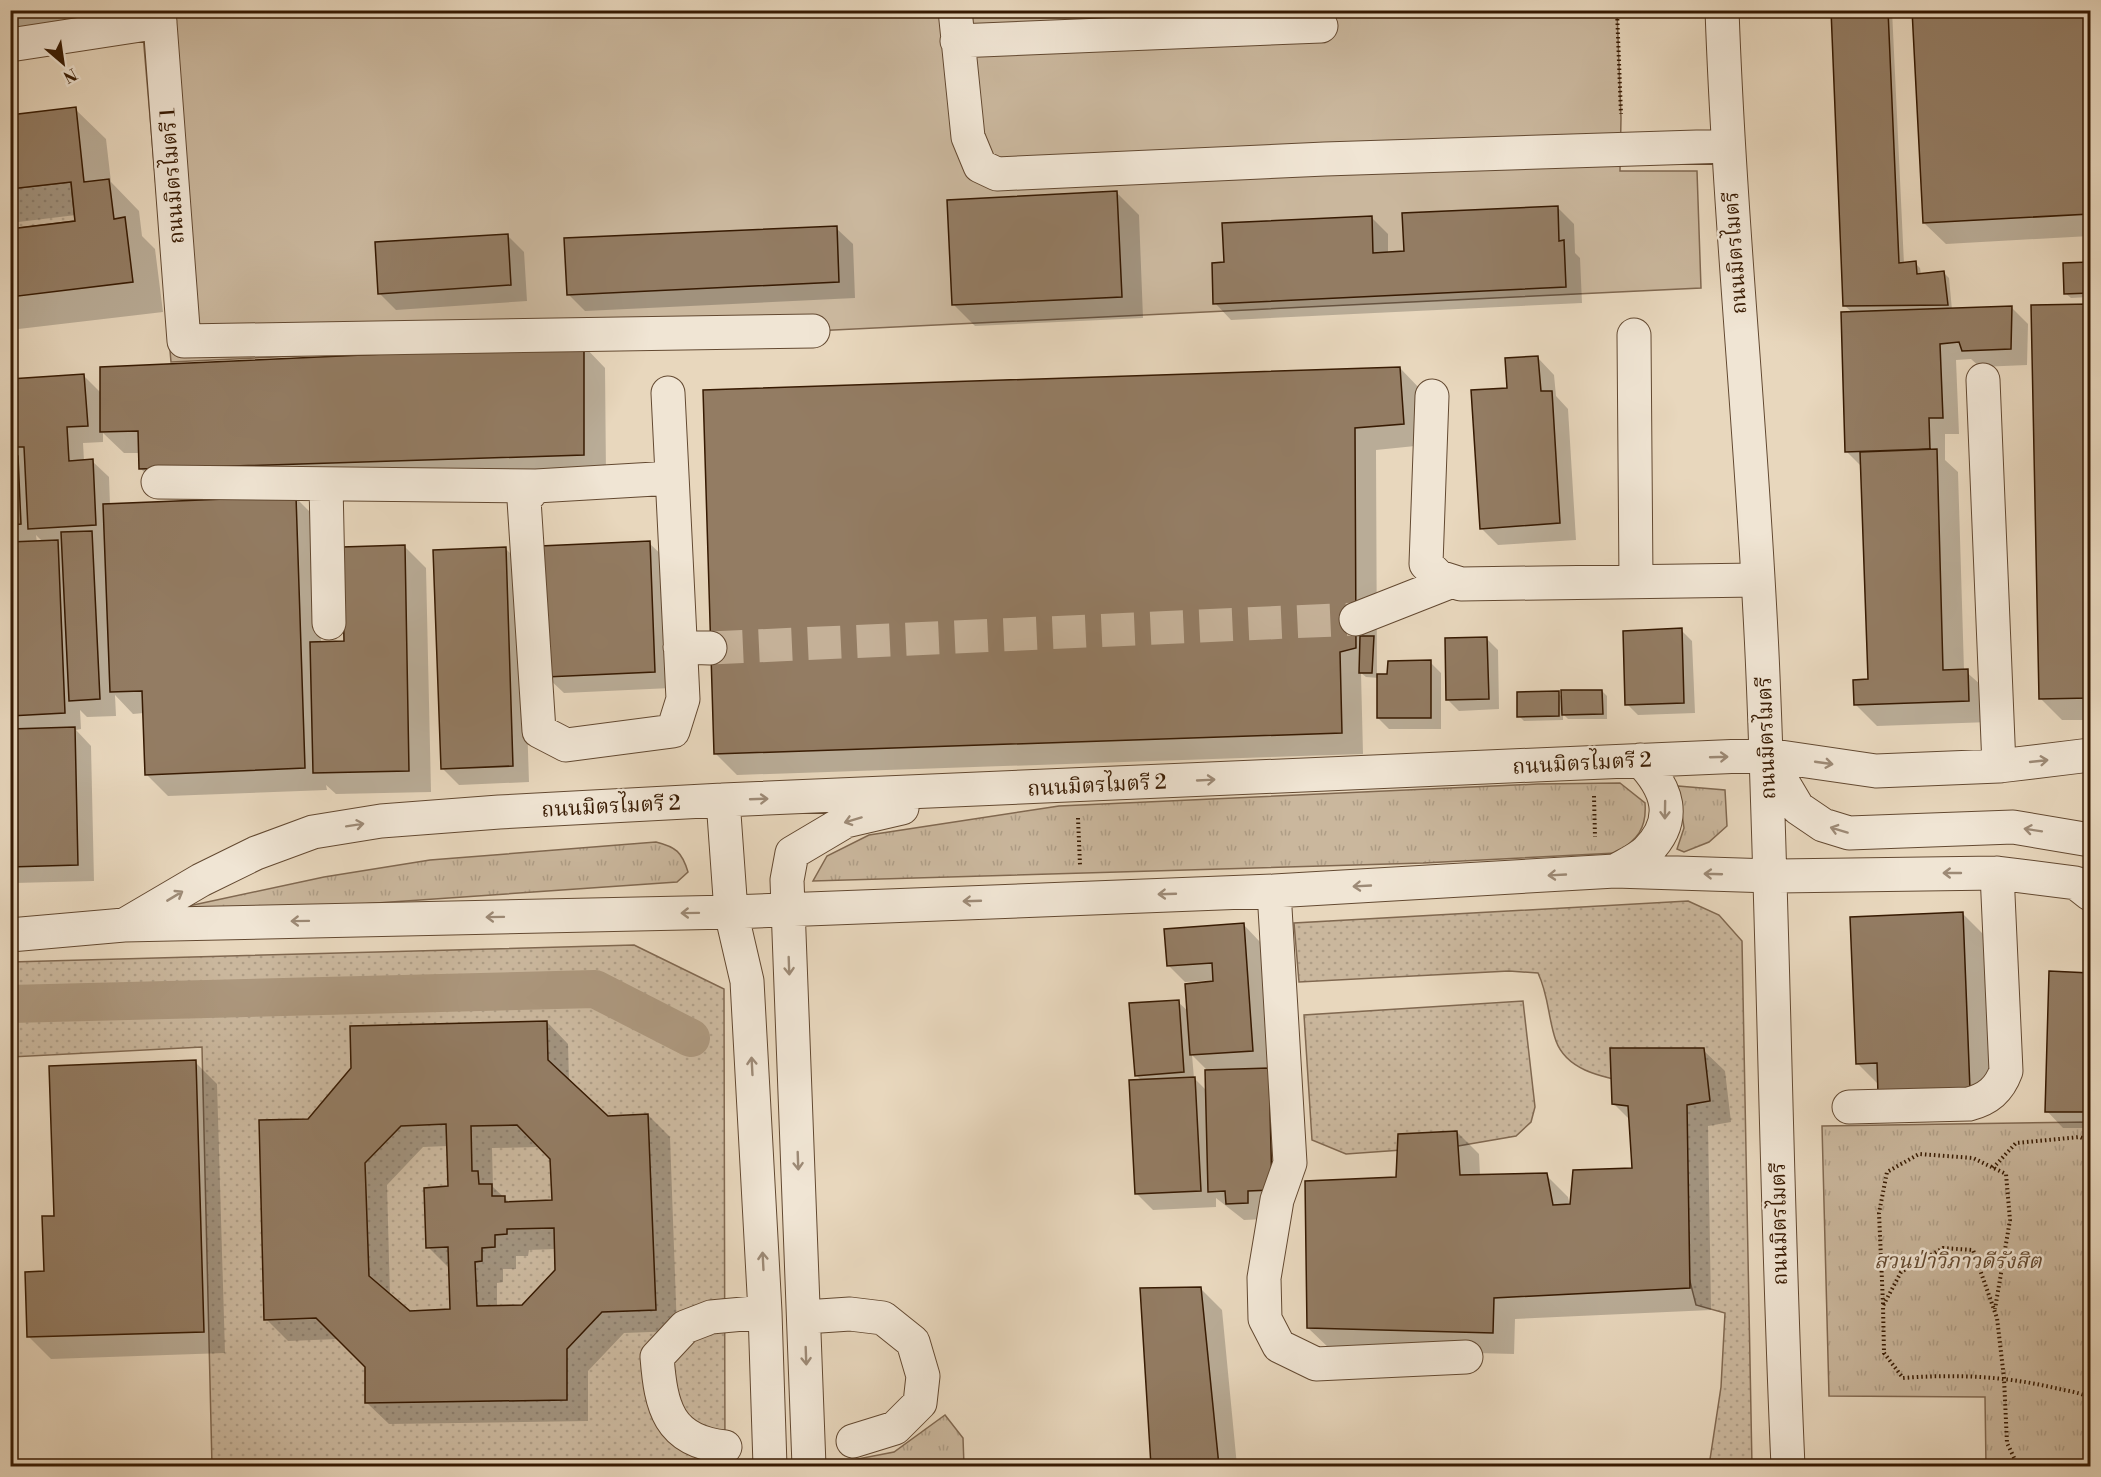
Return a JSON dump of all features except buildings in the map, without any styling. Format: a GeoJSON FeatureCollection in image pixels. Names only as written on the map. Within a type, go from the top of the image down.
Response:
{"type":"FeatureCollection","features":[{"type":"Feature","properties":{"kind":"street","name":"ถนนมิตรไมตรี"},"geometry":{"type":"LineString","coordinates":[[1722,10],[1728,146],[1757,580],[1766,755],[1771,876],[1780,1288],[1788,1467]]}},
{"type":"Feature","properties":{"kind":"street"},"geometry":{"type":"LineString","coordinates":[[10,45],[160,16]]}},
{"type":"Feature","properties":{"kind":"street","name":"ถนนมิตรไมตรี 1"},"geometry":{"type":"LineString","coordinates":[[160,16],[184,341],[251,342],[813,331]]}},
{"type":"Feature","properties":{"kind":"street"},"geometry":{"type":"LineString","coordinates":[[1322,26],[956,26],[969,137],[980,166],[997,174],[1325,159],[1728,146]]}},
{"type":"Feature","properties":{"kind":"street"},"geometry":{"type":"LineString","coordinates":[[1634,335],[1636,580]]}},
{"type":"Feature","properties":{"kind":"street"},"geometry":{"type":"LineString","coordinates":[[1983,380],[1999,766]]}},
{"type":"Feature","properties":{"kind":"street"},"geometry":{"type":"LineString","coordinates":[[536,486],[524,500],[539,730],[566,745],[674,731],[695,647],[672,478],[668,393]]}},
{"type":"Feature","properties":{"kind":"street"},"geometry":{"type":"LineString","coordinates":[[1432,396],[1426,564],[1450,582]]}},
{"type":"Feature","properties":{"kind":"street"},"geometry":{"type":"LineString","coordinates":[[158,482],[536,486],[672,478]]}},
{"type":"Feature","properties":{"kind":"street"},"geometry":{"type":"LineString","coordinates":[[326,483],[329,624]]}},
{"type":"Feature","properties":{"kind":"street"},"geometry":{"type":"LineString","coordinates":[[1356,619],[1450,582],[1757,580]]}},
{"type":"Feature","properties":{"kind":"street"},"geometry":{"type":"LineString","coordinates":[[1766,755],[1798,808],[1823,825],[1849,833],[2013,827],[2091,840]]}},
{"type":"Feature","properties":{"kind":"street","name":"ถนนมิตรไมตรี 2"},"geometry":{"type":"LineString","coordinates":[[124,925],[238,862],[314,832],[381,821],[476,813],[723,800],[1766,755],[1875,771],[1999,766],[2091,755]]}},
{"type":"Feature","properties":{"kind":"street"},"geometry":{"type":"LineString","coordinates":[[1615,871],[1647,852],[1661,831],[1666,818],[1666,800],[1656,778],[1640,760]]}},
{"type":"Feature","properties":{"kind":"street"},"geometry":{"type":"LineString","coordinates":[[809,1467],[805,1317],[789,956],[788,880],[792,853],[846,821],[970,791]]}},
{"type":"Feature","properties":{"kind":"street"},"geometry":{"type":"LineString","coordinates":[[723,800],[731,912],[747,981],[765,1312],[770,1467]]}},
{"type":"Feature","properties":{"kind":"street","name":"ถนนมิตรไมตรี 2"},"geometry":{"type":"LineString","coordinates":[[10,935],[124,925],[731,912],[1274,891],[1615,871],[1771,876],[1997,873],[2076,883],[2091,894]]}},
{"type":"Feature","properties":{"kind":"street"},"geometry":{"type":"LineString","coordinates":[[1849,1107],[1969,1104],[1986,1099],[2001,1085],[2006,1071],[1997,873]]}},
{"type":"Feature","properties":{"kind":"street"},"geometry":{"type":"LineString","coordinates":[[1274,891],[1290,1163],[1277,1200],[1264,1278],[1265,1319],[1279,1346],[1316,1364],[1466,1357]]}},
{"type":"Feature","properties":{"kind":"street"},"geometry":{"type":"LineString","coordinates":[[725,1447],[702,1444],[679,1430],[660,1397],[657,1357],[685,1327],[711,1317],[765,1312]]}},
{"type":"Feature","properties":{"kind":"street"},"geometry":{"type":"LineString","coordinates":[[805,1317],[849,1314],[883,1318],[913,1342],[923,1376],[920,1403],[895,1428],[853,1442]]}},
{"type":"Feature","properties":{"kind":"path"},"geometry":{"type":"LineString","coordinates":[[1617,10],[1621,118]]}},
{"type":"Feature","properties":{"kind":"path"},"geometry":{"type":"LineString","coordinates":[[1594,795],[1595,843]]}},
{"type":"Feature","properties":{"kind":"path"},"geometry":{"type":"LineString","coordinates":[[1078,817],[1080,873]]}},
{"type":"Feature","properties":{"kind":"path"},"geometry":{"type":"LineString","coordinates":[[1993,1168],[2016,1143],[2080,1137],[2091,1141]]}},
{"type":"Feature","properties":{"kind":"path"},"geometry":{"type":"LineString","coordinates":[[1994,1310],[2010,1220],[2006,1174],[1973,1158],[1919,1154],[1887,1172],[1879,1213],[1884,1353],[1904,1378],[1954,1374],[2004,1378],[2091,1398]]}},
{"type":"Feature","properties":{"kind":"path"},"geometry":{"type":"LineString","coordinates":[[1883,1306],[1901,1272],[1943,1248],[1973,1250],[1994,1310],[2004,1378],[2007,1443],[2018,1467]]}},
{"type":"Feature","properties":{"kind":"green space"},"geometry":{"type":"Polygon","coordinates":[[[141,11],[1617,11],[1621,118],[1620,171],[1697,171],[1701,288],[171,362],[141,11]]]}},
{"type":"Feature","properties":{"kind":"green space"},"geometry":{"type":"Polygon","coordinates":[[[71,182],[75,221],[11,229],[10,189],[71,182]]]}},
{"type":"Feature","properties":{"kind":"green space"},"geometry":{"type":"Polygon","coordinates":[[[1620,783],[1645,803],[1645,812],[1639,833],[1616,853],[1423,863],[813,881],[827,856],[869,835],[1059,806],[1538,784],[1620,783]]]}},
{"type":"Feature","properties":{"kind":"green space"},"geometry":{"type":"Polygon","coordinates":[[[1678,786],[1725,790],[1727,826],[1709,842],[1684,852],[1677,849],[1684,828],[1678,786]]]}},
{"type":"Feature","properties":{"kind":"green space"},"geometry":{"type":"Polygon","coordinates":[[[656,842],[673,848],[681,855],[688,872],[677,882],[219,914],[184,907],[324,877],[430,860],[656,842]]]}},
{"type":"Feature","properties":{"kind":"green space"},"geometry":{"type":"Polygon","coordinates":[[[1688,901],[1719,915],[1742,941],[1752,1466],[1709,1466],[1721,1387],[1725,1313],[1696,1305],[1640,1085],[1592,1073],[1570,1061],[1562,1052],[1553,1033],[1538,973],[1509,971],[1299,982],[1294,923],[1688,901]]]}},
{"type":"Feature","properties":{"kind":"green space"},"geometry":{"type":"Polygon","coordinates":[[[634,945],[724,989],[725,1466],[212,1466],[202,1047],[11,1057],[11,962],[634,945]]]}},
{"type":"Feature","properties":{"kind":"green space"},"geometry":{"type":"Polygon","coordinates":[[[1523,1001],[1535,1107],[1531,1122],[1516,1136],[1458,1146],[1346,1154],[1312,1140],[1304,1015],[1523,1001]]]}},
{"type":"Feature","properties":{"kind":"green space","name":"สวนป่าวิภาวดีรังสิต"},"geometry":{"type":"Polygon","coordinates":[[[2090,1122],[2090,1466],[1986,1466],[1985,1397],[1829,1396],[1822,1126],[2090,1122]]]}},
{"type":"Feature","properties":{"kind":"green space"},"geometry":{"type":"Polygon","coordinates":[[[945,1415],[963,1438],[964,1466],[847,1466],[847,1461],[894,1452],[945,1415]]]}},
{"type":"Feature","properties":{"kind":"waterway"},"geometry":{"type":"LineString","coordinates":[[10,1004],[595,989],[691,1038]]}},
{"type":"Feature","properties":{"kind":"tunnel"},"geometry":{"type":"LineString","coordinates":[[710,648],[1356,619]]}}]}
